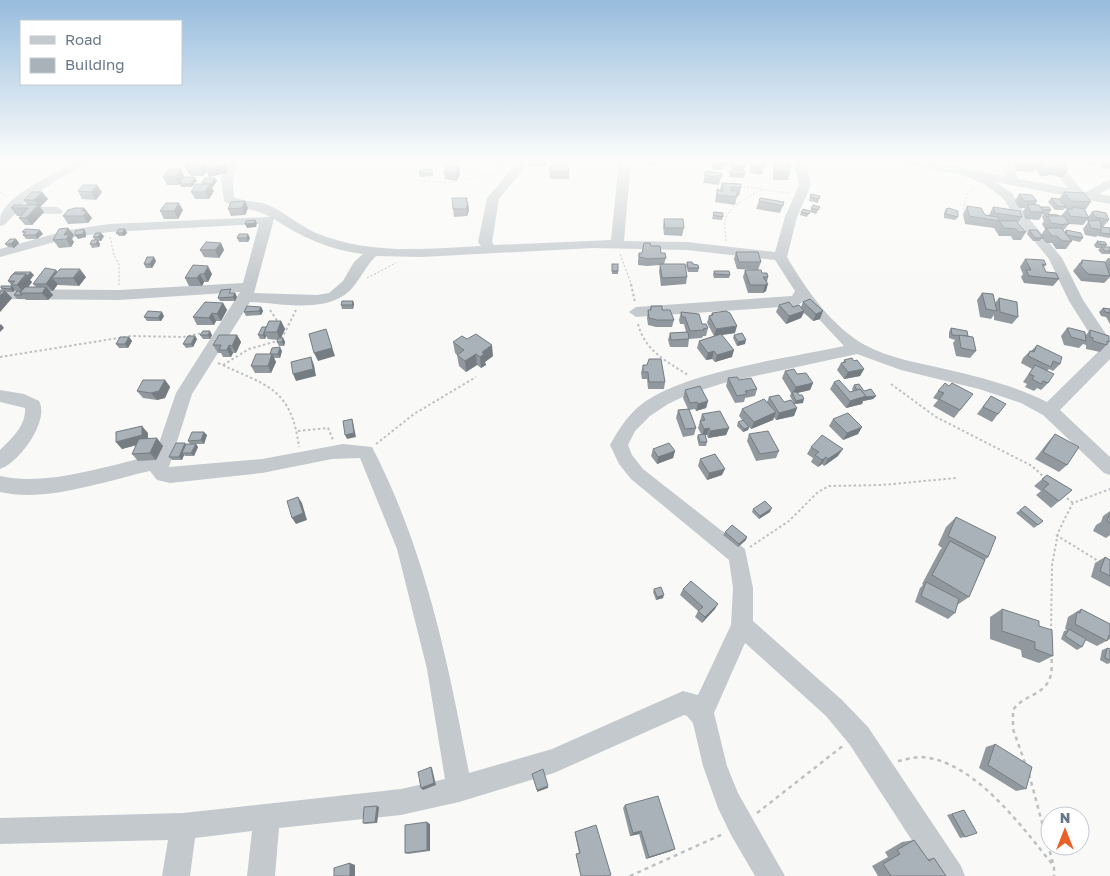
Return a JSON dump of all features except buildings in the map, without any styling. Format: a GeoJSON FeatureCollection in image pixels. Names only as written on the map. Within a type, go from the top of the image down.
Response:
{"type":"FeatureCollection","features":[{"type":"Feature","properties":{"kind":"street"},"geometry":{"type":"LineString","coordinates":[[0,222],[19,201]]}},
{"type":"Feature","properties":{"kind":"street"},"geometry":{"type":"LineString","coordinates":[[233,201],[263,208],[274,220],[311,236],[372,253],[418,253],[570,244],[726,249],[780,258]]}},
{"type":"Feature","properties":{"kind":"street"},"geometry":{"type":"LineString","coordinates":[[490,249],[485,242],[492,201]]}},
{"type":"Feature","properties":{"kind":"street"},"geometry":{"type":"LineString","coordinates":[[616,245],[621,201]]}},
{"type":"Feature","properties":{"kind":"street"},"geometry":{"type":"LineString","coordinates":[[798,201],[790,217],[780,258],[801,292],[844,336],[859,348],[901,364],[966,378],[1002,389],[1049,410],[1110,468]]}},
{"type":"Feature","properties":{"kind":"street"},"geometry":{"type":"LineString","coordinates":[[1011,201],[1021,217],[1054,258],[1076,301],[1109,351],[1049,410]]}},
{"type":"Feature","properties":{"kind":"street"},"geometry":{"type":"LineString","coordinates":[[12,210],[57,211]]}},
{"type":"Feature","properties":{"kind":"street"},"geometry":{"type":"LineString","coordinates":[[0,253],[68,234],[109,228],[274,220]]}},
{"type":"Feature","properties":{"kind":"street"},"geometry":{"type":"LineString","coordinates":[[274,220],[253,294],[215,361],[184,393],[159,470],[163,475],[170,475],[272,465],[350,449],[366,452],[406,549],[438,669],[459,788]]}},
{"type":"Feature","properties":{"kind":"street"},"geometry":{"type":"LineString","coordinates":[[0,294],[253,294],[306,300],[326,300],[334,297],[348,284],[359,265],[372,253]]}},
{"type":"Feature","properties":{"kind":"street"},"geometry":{"type":"LineString","coordinates":[[636,312],[796,301],[801,292]]}},
{"type":"Feature","properties":{"kind":"street"},"geometry":{"type":"LineString","coordinates":[[702,713],[742,626],[743,588],[738,555],[637,474],[625,459],[619,445],[625,430],[664,398],[700,382],[859,348]]}},
{"type":"Feature","properties":{"kind":"street"},"geometry":{"type":"LineString","coordinates":[[0,396],[24,400],[33,405],[35,414],[29,429],[0,462]]}},
{"type":"Feature","properties":{"kind":"street"},"geometry":{"type":"LineString","coordinates":[[0,484],[20,488],[53,484],[162,461]]}},
{"type":"Feature","properties":{"kind":"street"},"geometry":{"type":"LineString","coordinates":[[742,626],[827,701],[859,736],[950,876]]}},
{"type":"Feature","properties":{"kind":"street"},"geometry":{"type":"LineString","coordinates":[[0,831],[183,826],[400,802],[459,788],[554,761],[683,704],[694,705],[702,713],[715,766],[740,826],[771,876]]}},
{"type":"Feature","properties":{"kind":"street"},"geometry":{"type":"LineString","coordinates":[[261,876],[268,818]]}},
{"type":"Feature","properties":{"kind":"street"},"geometry":{"type":"LineString","coordinates":[[176,876],[183,826]]}},
{"type":"Feature","properties":{"kind":"path"},"geometry":{"type":"LineString","coordinates":[[726,249],[725,224],[727,215],[744,201]]}},
{"type":"Feature","properties":{"kind":"path"},"geometry":{"type":"LineString","coordinates":[[963,210],[965,201]]}},
{"type":"Feature","properties":{"kind":"path"},"geometry":{"type":"LineString","coordinates":[[109,228],[110,242],[119,264],[119,295]]}},
{"type":"Feature","properties":{"kind":"path"},"geometry":{"type":"LineString","coordinates":[[348,284],[381,272],[418,253]]}},
{"type":"Feature","properties":{"kind":"path"},"geometry":{"type":"LineString","coordinates":[[253,294],[285,333]]}},
{"type":"Feature","properties":{"kind":"path"},"geometry":{"type":"LineString","coordinates":[[215,361],[249,349],[274,343],[285,333],[294,313],[306,300]]}},
{"type":"Feature","properties":{"kind":"path"},"geometry":{"type":"LineString","coordinates":[[0,357],[131,336],[183,337],[203,333]]}},
{"type":"Feature","properties":{"kind":"path"},"geometry":{"type":"LineString","coordinates":[[215,361],[275,389],[292,411],[298,432],[300,459]]}},
{"type":"Feature","properties":{"kind":"path"},"geometry":{"type":"LineString","coordinates":[[366,452],[414,414],[476,377]]}},
{"type":"Feature","properties":{"kind":"path"},"geometry":{"type":"LineString","coordinates":[[891,384],[936,417],[1032,466],[1045,479]]}},
{"type":"Feature","properties":{"kind":"path"},"geometry":{"type":"LineString","coordinates":[[298,432],[328,428],[332,432],[333,451]]}},
{"type":"Feature","properties":{"kind":"path"},"geometry":{"type":"LineString","coordinates":[[738,555],[784,525],[818,492],[829,486],[882,485],[956,478]]}},
{"type":"Feature","properties":{"kind":"path"},"geometry":{"type":"LineString","coordinates":[[1051,633],[1052,554],[1056,535],[1073,504],[1110,489]]}},
{"type":"Feature","properties":{"kind":"path"},"geometry":{"type":"LineString","coordinates":[[1059,491],[1073,504]]}},
{"type":"Feature","properties":{"kind":"path"},"geometry":{"type":"LineString","coordinates":[[1056,535],[1103,564]]}},
{"type":"Feature","properties":{"kind":"path"},"geometry":{"type":"LineString","coordinates":[[1052,652],[1050,680],[1041,690],[1028,696],[1016,705],[1011,718],[1054,867],[1054,876]]}},
{"type":"Feature","properties":{"kind":"path"},"geometry":{"type":"LineString","coordinates":[[630,876],[740,826],[818,764],[859,736]]}},
{"type":"Feature","properties":{"kind":"path"},"geometry":{"type":"LineString","coordinates":[[878,765],[921,757],[951,765],[988,791],[1013,816],[1054,867]]}}]}
